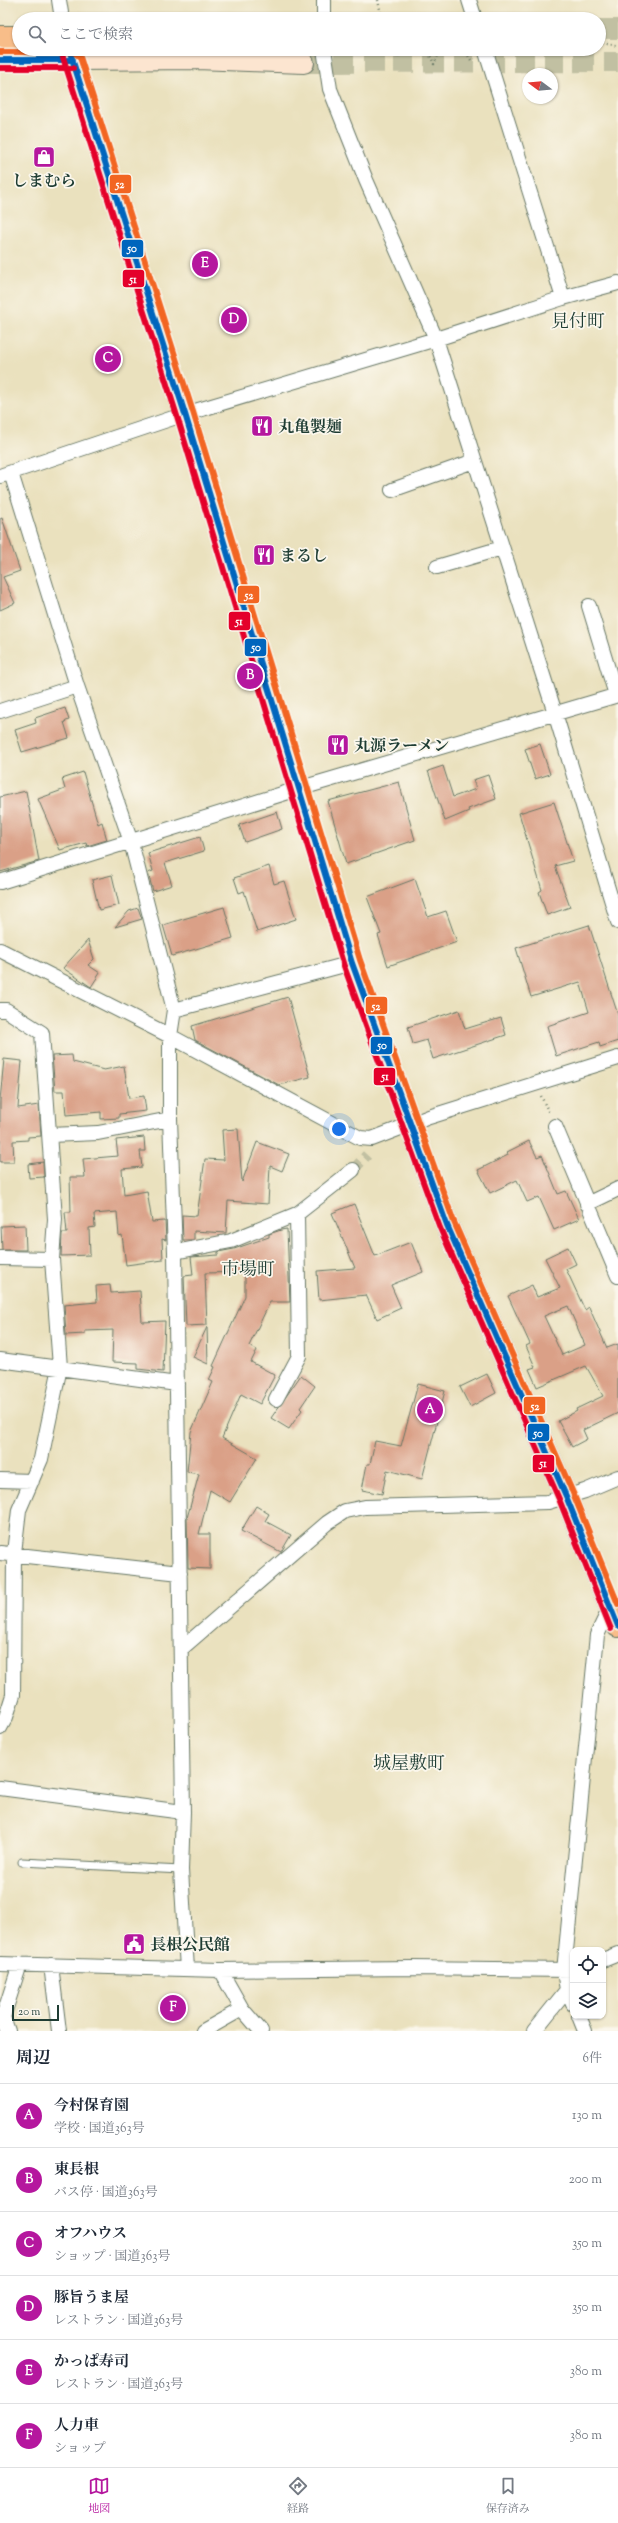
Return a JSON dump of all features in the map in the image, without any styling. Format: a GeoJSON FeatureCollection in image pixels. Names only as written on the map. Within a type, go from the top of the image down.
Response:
{"type":"FeatureCollection","features":[{"type":"Feature","properties":{"kind":"highway"},"geometry":{"type":"LineString","coordinates":[[0,37],[12,37]]}},
{"type":"Feature","properties":{"kind":"highway"},"geometry":{"type":"LineString","coordinates":[[0,60],[47,56]]}},
{"type":"Feature","properties":{"kind":"highway"},"geometry":{"type":"LineString","coordinates":[[72,56],[184,414],[352,963],[447,1225],[566,1496],[614,1617]]}},
{"type":"Feature","properties":{"kind":"main road"},"geometry":{"type":"LineString","coordinates":[[121,56],[304,63]]}},
{"type":"Feature","properties":{"kind":"street"},"geometry":{"type":"LineString","coordinates":[[59,0],[61,12]]}},
{"type":"Feature","properties":{"kind":"street"},"geometry":{"type":"LineString","coordinates":[[324,0],[324,12]]}},
{"type":"Feature","properties":{"kind":"street"},"geometry":{"type":"LineString","coordinates":[[469,0],[473,12]]}},
{"type":"Feature","properties":{"kind":"street"},"geometry":{"type":"LineString","coordinates":[[325,56],[330,89],[366,180],[436,339],[555,713],[618,922]]}},
{"type":"Feature","properties":{"kind":"street"},"geometry":{"type":"LineString","coordinates":[[487,56],[563,298]]}},
{"type":"Feature","properties":{"kind":"street"},"geometry":{"type":"LineString","coordinates":[[187,1969],[181,1870],[183,1812],[180,1573],[175,1252],[170,1119],[170,1036],[174,1010],[131,842],[6,475],[184,414],[436,339],[563,298],[618,283]]}},
{"type":"Feature","properties":{"kind":"street"},"geometry":{"type":"LineString","coordinates":[[392,490],[474,461]]}},
{"type":"Feature","properties":{"kind":"street"},"geometry":{"type":"LineString","coordinates":[[437,568],[502,548]]}},
{"type":"Feature","properties":{"kind":"street"},"geometry":{"type":"LineString","coordinates":[[0,882],[298,789],[617,695],[589,606]]}},
{"type":"Feature","properties":{"kind":"street"},"geometry":{"type":"LineString","coordinates":[[0,711],[77,686]]}},
{"type":"Feature","properties":{"kind":"street"},"geometry":{"type":"LineString","coordinates":[[0,950],[170,1036],[360,1138],[372,1139],[429,1118],[618,1058]]}},
{"type":"Feature","properties":{"kind":"street"},"geometry":{"type":"LineString","coordinates":[[174,1010],[352,963]]}},
{"type":"Feature","properties":{"kind":"street"},"geometry":{"type":"LineString","coordinates":[[0,1010],[6,1010],[42,1033],[55,1219],[52,1259],[60,1368],[41,1459],[19,1510],[14,1553],[13,1695],[6,1717],[0,1728]]}},
{"type":"Feature","properties":{"kind":"street"},"geometry":{"type":"LineString","coordinates":[[50,1135],[98,1134],[170,1119]]}},
{"type":"Feature","properties":{"kind":"street"},"geometry":{"type":"LineString","coordinates":[[555,1126],[618,1276]]}},
{"type":"Feature","properties":{"kind":"street"},"geometry":{"type":"LineString","coordinates":[[175,1252],[231,1241],[297,1214],[353,1170]]}},
{"type":"Feature","properties":{"kind":"street"},"geometry":{"type":"LineString","coordinates":[[587,1204],[618,1189]]}},
{"type":"Feature","properties":{"kind":"street"},"geometry":{"type":"LineString","coordinates":[[276,1399],[299,1356],[297,1214]]}},
{"type":"Feature","properties":{"kind":"street"},"geometry":{"type":"LineString","coordinates":[[0,1258],[52,1259]]}},
{"type":"Feature","properties":{"kind":"street"},"geometry":{"type":"LineString","coordinates":[[0,1360],[177,1384]]}},
{"type":"Feature","properties":{"kind":"street"},"geometry":{"type":"LineString","coordinates":[[181,1649],[327,1523],[345,1511],[365,1507],[521,1504],[548,1502],[618,1477]]}},
{"type":"Feature","properties":{"kind":"street"},"geometry":{"type":"LineString","coordinates":[[0,1480],[32,1481]]}},
{"type":"Feature","properties":{"kind":"street"},"geometry":{"type":"LineString","coordinates":[[0,1553],[14,1553],[180,1573]]}},
{"type":"Feature","properties":{"kind":"street"},"geometry":{"type":"LineString","coordinates":[[570,1997],[567,1990],[568,1970],[597,1636],[614,1617]]}},
{"type":"Feature","properties":{"kind":"street"},"geometry":{"type":"LineString","coordinates":[[0,1788],[183,1812]]}},
{"type":"Feature","properties":{"kind":"street"},"geometry":{"type":"LineString","coordinates":[[606,1959],[618,1954]]}},
{"type":"Feature","properties":{"kind":"street"},"geometry":{"type":"LineString","coordinates":[[0,1964],[220,1970],[411,1968],[568,1970]]}},
{"type":"Feature","properties":{"kind":"street"},"geometry":{"type":"LineString","coordinates":[[8,2031],[3,2017],[20,1964]]}},
{"type":"Feature","properties":{"kind":"street"},"geometry":{"type":"LineString","coordinates":[[51,1965],[59,2031]]}},
{"type":"Feature","properties":{"kind":"street"},"geometry":{"type":"LineString","coordinates":[[220,1970],[242,2008],[261,2031]]}},
{"type":"Feature","properties":{"kind":"street"},"geometry":{"type":"LineString","coordinates":[[534,2031],[567,1990]]}},
{"type":"Feature","properties":{"kind":"street"},"geometry":{"type":"LineString","coordinates":[[203,2031],[242,2008]]}},
{"type":"Feature","properties":{"kind":"street"},"geometry":{"type":"LineString","coordinates":[[580,2019],[585,2031]]}},
{"type":"Feature","properties":{"kind":"lane"},"geometry":{"type":"LineString","coordinates":[[22,1862],[181,1870]]}},
{"type":"Feature","properties":{"kind":"path"},"geometry":{"type":"LineString","coordinates":[[378,0],[381,12]]}},
{"type":"Feature","properties":{"kind":"path"},"geometry":{"type":"LineString","coordinates":[[606,43],[618,46]]}},
{"type":"Feature","properties":{"kind":"path"},"geometry":{"type":"LineString","coordinates":[[430,56],[434,64],[438,56]]}},
{"type":"Feature","properties":{"kind":"path"},"geometry":{"type":"LineString","coordinates":[[540,1095],[555,1126]]}},
{"type":"Feature","properties":{"kind":"building"},"geometry":{"type":"Polygon","coordinates":[[[2,518],[20,571],[3,577],[15,603],[0,610],[0,519],[2,518]]]}},
{"type":"Feature","properties":{"kind":"building"},"geometry":{"type":"Polygon","coordinates":[[[65,708],[69,720],[64,722],[69,738],[22,752],[15,730],[36,723],[35,718],[65,708]]]}},
{"type":"Feature","properties":{"kind":"building"},"geometry":{"type":"Polygon","coordinates":[[[540,744],[550,774],[535,779],[525,749],[540,744]]]}},
{"type":"Feature","properties":{"kind":"building"},"geometry":{"type":"Polygon","coordinates":[[[443,766],[453,797],[476,789],[473,780],[488,775],[496,799],[468,809],[469,811],[445,821],[428,771],[443,766]]]}},
{"type":"Feature","properties":{"kind":"building"},"geometry":{"type":"Polygon","coordinates":[[[83,772],[98,824],[102,822],[107,840],[87,846],[86,843],[60,850],[38,799],[65,789],[62,779],[83,772]]]}},
{"type":"Feature","properties":{"kind":"building"},"geometry":{"type":"Polygon","coordinates":[[[399,782],[415,840],[346,864],[328,801],[399,782]]]}},
{"type":"Feature","properties":{"kind":"building"},"geometry":{"type":"Polygon","coordinates":[[[26,791],[39,861],[0,872],[0,797],[26,791]]]}},
{"type":"Feature","properties":{"kind":"building"},"geometry":{"type":"Polygon","coordinates":[[[554,802],[573,861],[555,866],[570,907],[547,915],[539,892],[542,890],[519,813],[554,802]]]}},
{"type":"Feature","properties":{"kind":"building"},"geometry":{"type":"Polygon","coordinates":[[[277,812],[282,829],[245,842],[239,825],[277,812]]]}},
{"type":"Feature","properties":{"kind":"building"},"geometry":{"type":"Polygon","coordinates":[[[200,837],[204,851],[165,863],[172,885],[153,891],[148,873],[153,871],[148,853],[200,837]]]}},
{"type":"Feature","properties":{"kind":"building"},"geometry":{"type":"Polygon","coordinates":[[[269,866],[274,884],[284,881],[296,919],[257,932],[244,891],[239,893],[234,878],[269,866]]]}},
{"type":"Feature","properties":{"kind":"building"},"geometry":{"type":"Polygon","coordinates":[[[112,875],[119,905],[99,910],[92,880],[112,875]]]}},
{"type":"Feature","properties":{"kind":"building"},"geometry":{"type":"Polygon","coordinates":[[[415,879],[428,917],[446,911],[457,942],[388,966],[378,935],[381,934],[367,897],[415,879]]]}},
{"type":"Feature","properties":{"kind":"building"},"geometry":{"type":"Polygon","coordinates":[[[224,907],[233,938],[172,956],[163,925],[224,907]]]}},
{"type":"Feature","properties":{"kind":"building"},"geometry":{"type":"Polygon","coordinates":[[[138,908],[142,919],[115,927],[129,911],[138,908]]]}},
{"type":"Feature","properties":{"kind":"building"},"geometry":{"type":"Polygon","coordinates":[[[589,925],[618,1015],[618,1041],[600,1047],[599,1042],[556,1056],[547,1026],[589,1012],[580,982],[531,997],[516,948],[589,925]]]}},
{"type":"Feature","properties":{"kind":"building"},"geometry":{"type":"Polygon","coordinates":[[[88,940],[94,959],[88,965],[100,973],[91,987],[63,968],[88,940]]]}},
{"type":"Feature","properties":{"kind":"building"},"geometry":{"type":"Polygon","coordinates":[[[288,997],[310,1077],[279,1085],[195,1040],[192,1026],[288,997]]]}},
{"type":"Feature","properties":{"kind":"building"},"geometry":{"type":"Polygon","coordinates":[[[459,1010],[465,1029],[501,1018],[506,1035],[433,1059],[427,1040],[413,1044],[408,1027],[459,1010]]]}},
{"type":"Feature","properties":{"kind":"building"},"geometry":{"type":"Polygon","coordinates":[[[72,1055],[73,1062],[104,1070],[124,1066],[129,1098],[144,1096],[146,1111],[119,1114],[119,1118],[101,1119],[101,1112],[66,1115],[64,1091],[55,1091],[52,1056],[72,1055]]]}},
{"type":"Feature","properties":{"kind":"building"},"geometry":{"type":"Polygon","coordinates":[[[4,1059],[22,1061],[18,1108],[39,1105],[41,1136],[28,1137],[28,1140],[13,1141],[14,1162],[0,1162],[0,1100],[4,1059]]]}},
{"type":"Feature","properties":{"kind":"building"},"geometry":{"type":"Polygon","coordinates":[[[238,1129],[242,1182],[257,1142],[289,1154],[282,1171],[270,1166],[268,1204],[228,1201],[226,1233],[194,1231],[194,1240],[183,1240],[182,1215],[197,1216],[205,1159],[224,1160],[222,1130],[238,1129]]]}},
{"type":"Feature","properties":{"kind":"building"},"geometry":{"type":"Polygon","coordinates":[[[144,1137],[145,1151],[140,1151],[142,1167],[122,1169],[124,1195],[147,1191],[152,1222],[165,1221],[166,1240],[162,1239],[163,1260],[126,1265],[122,1235],[119,1236],[117,1212],[94,1214],[95,1227],[89,1228],[90,1255],[61,1256],[62,1233],[67,1233],[65,1212],[71,1212],[70,1177],[85,1177],[83,1159],[118,1156],[116,1140],[144,1137]]]}},
{"type":"Feature","properties":{"kind":"building"},"geometry":{"type":"Polygon","coordinates":[[[529,1141],[537,1157],[542,1155],[558,1194],[566,1191],[579,1219],[554,1230],[539,1197],[527,1202],[517,1180],[490,1193],[478,1170],[508,1155],[507,1152],[529,1141]]]}},
{"type":"Feature","properties":{"kind":"building"},"geometry":{"type":"Polygon","coordinates":[[[43,1162],[44,1177],[29,1178],[28,1164],[43,1162]]]}},
{"type":"Feature","properties":{"kind":"building"},"geometry":{"type":"Polygon","coordinates":[[[354,1204],[375,1256],[411,1242],[423,1272],[391,1285],[401,1308],[377,1319],[366,1295],[319,1300],[317,1271],[355,1268],[332,1213],[354,1204]]]}},
{"type":"Feature","properties":{"kind":"building"},"geometry":{"type":"Polygon","coordinates":[[[25,1225],[26,1250],[2,1250],[1,1226],[25,1225]]]}},
{"type":"Feature","properties":{"kind":"building"},"geometry":{"type":"Polygon","coordinates":[[[287,1229],[290,1302],[270,1302],[249,1346],[257,1350],[251,1362],[275,1375],[260,1404],[241,1394],[222,1438],[257,1458],[230,1502],[210,1490],[199,1534],[210,1534],[210,1569],[188,1568],[187,1518],[199,1474],[187,1472],[191,1432],[213,1382],[209,1380],[215,1367],[213,1366],[245,1296],[245,1272],[205,1273],[207,1325],[186,1326],[184,1276],[193,1275],[191,1257],[218,1255],[218,1252],[234,1249],[269,1237],[269,1234],[287,1229]]]}},
{"type":"Feature","properties":{"kind":"building"},"geometry":{"type":"Polygon","coordinates":[[[568,1247],[576,1264],[566,1269],[585,1310],[589,1307],[607,1348],[618,1344],[618,1413],[583,1430],[587,1439],[572,1447],[558,1421],[577,1411],[576,1409],[603,1396],[586,1366],[537,1387],[529,1369],[535,1367],[526,1346],[530,1344],[508,1296],[532,1285],[537,1297],[560,1288],[545,1258],[568,1247]],[[568,1306],[544,1316],[562,1355],[585,1345],[568,1306]]]}},
{"type":"Feature","properties":{"kind":"building"},"geometry":{"type":"Polygon","coordinates":[[[110,1285],[111,1293],[140,1291],[142,1322],[165,1321],[163,1372],[138,1369],[138,1363],[112,1362],[113,1330],[85,1331],[85,1334],[66,1335],[64,1305],[97,1302],[96,1286],[110,1285]]]}},
{"type":"Feature","properties":{"kind":"building"},"geometry":{"type":"Polygon","coordinates":[[[207,1327],[208,1364],[193,1357],[207,1327]]]}},
{"type":"Feature","properties":{"kind":"building"},"geometry":{"type":"Polygon","coordinates":[[[487,1374],[496,1393],[470,1407],[460,1387],[487,1374]]]}},
{"type":"Feature","properties":{"kind":"building"},"geometry":{"type":"Polygon","coordinates":[[[301,1375],[315,1386],[300,1408],[302,1410],[289,1429],[271,1418],[301,1375]]]}},
{"type":"Feature","properties":{"kind":"building"},"geometry":{"type":"Polygon","coordinates":[[[418,1384],[445,1391],[422,1479],[387,1470],[382,1494],[362,1490],[367,1464],[370,1464],[375,1441],[401,1446],[418,1384]]]}},
{"type":"Feature","properties":{"kind":"building"},"geometry":{"type":"Polygon","coordinates":[[[256,1506],[269,1514],[265,1521],[291,1535],[281,1552],[241,1531],[256,1506]]]}},
{"type":"Feature","properties":{"kind":"tunnel"},"geometry":{"type":"LineString","coordinates":[[606,29],[618,29]]}},
{"type":"Feature","properties":{"kind":"tunnel"},"geometry":{"type":"LineString","coordinates":[[304,63],[618,62]]}},
{"type":"Feature","properties":{"kind":"tunnel"},"geometry":{"type":"LineString","coordinates":[[353,1170],[367,1155]]}},
{"type":"Feature","properties":{"kind":"transit line","name":"52"},"geometry":{"type":"LineString","coordinates":[[0,52],[12,52]]}},
{"type":"Feature","properties":{"kind":"transit line","name":"51"},"geometry":{"type":"LineString","coordinates":[[63,56],[177,416],[344,966],[440,1228],[559,1499],[611,1629]]}},
{"type":"Feature","properties":{"kind":"transit line","name":"50"},"geometry":{"type":"LineString","coordinates":[[71,56],[185,414],[352,963],[447,1225],[566,1496],[618,1626]]}},
{"type":"Feature","properties":{"kind":"transit line","name":"52"},"geometry":{"type":"LineString","coordinates":[[79,56],[193,412],[360,960],[454,1222],[573,1493],[618,1604]]}},
{"type":"Feature","properties":{"kind":"transit line","name":"50"},"geometry":{"type":"LineString","coordinates":[[0,60],[73,60]]}},
{"type":"Feature","properties":{"kind":"transit line","name":"51"},"geometry":{"type":"LineString","coordinates":[[0,68],[73,68]]}},
{"type":"Feature","properties":{"kind":"place","name":"しまむら"},"geometry":{"type":"Point","coordinates":[44,157]}},
{"type":"Feature","properties":{"kind":"place","name":"かっぱ寿司"},"geometry":{"type":"Point","coordinates":[205,264]}},
{"type":"Feature","properties":{"kind":"place","name":"豚旨うま屋"},"geometry":{"type":"Point","coordinates":[234,320]}},
{"type":"Feature","properties":{"kind":"place","name":"オフハウス"},"geometry":{"type":"Point","coordinates":[108,359]}},
{"type":"Feature","properties":{"kind":"place","name":"丸亀製麺"},"geometry":{"type":"Point","coordinates":[262,426]}},
{"type":"Feature","properties":{"kind":"place","name":"まるし"},"geometry":{"type":"Point","coordinates":[264,555]}},
{"type":"Feature","properties":{"kind":"place","name":"東長根"},"geometry":{"type":"Point","coordinates":[250,676]}},
{"type":"Feature","properties":{"kind":"place","name":"丸源ラーメン"},"geometry":{"type":"Point","coordinates":[338,745]}},
{"type":"Feature","properties":{"kind":"place","name":"今村保育園"},"geometry":{"type":"Point","coordinates":[430,1410]}},
{"type":"Feature","properties":{"kind":"place","name":"長根公民館"},"geometry":{"type":"Point","coordinates":[134,1944]}},
{"type":"Feature","properties":{"kind":"place","name":"人力車"},"geometry":{"type":"Point","coordinates":[173,2008]}},
{"type":"Feature","properties":{"kind":"district","name":"見付町"},"geometry":{"type":"Point","coordinates":[578,321]}},
{"type":"Feature","properties":{"kind":"district","name":"市場町"},"geometry":{"type":"Point","coordinates":[248,1269]}},
{"type":"Feature","properties":{"kind":"district","name":"城屋敷町"},"geometry":{"type":"Point","coordinates":[409,1763]}}]}
